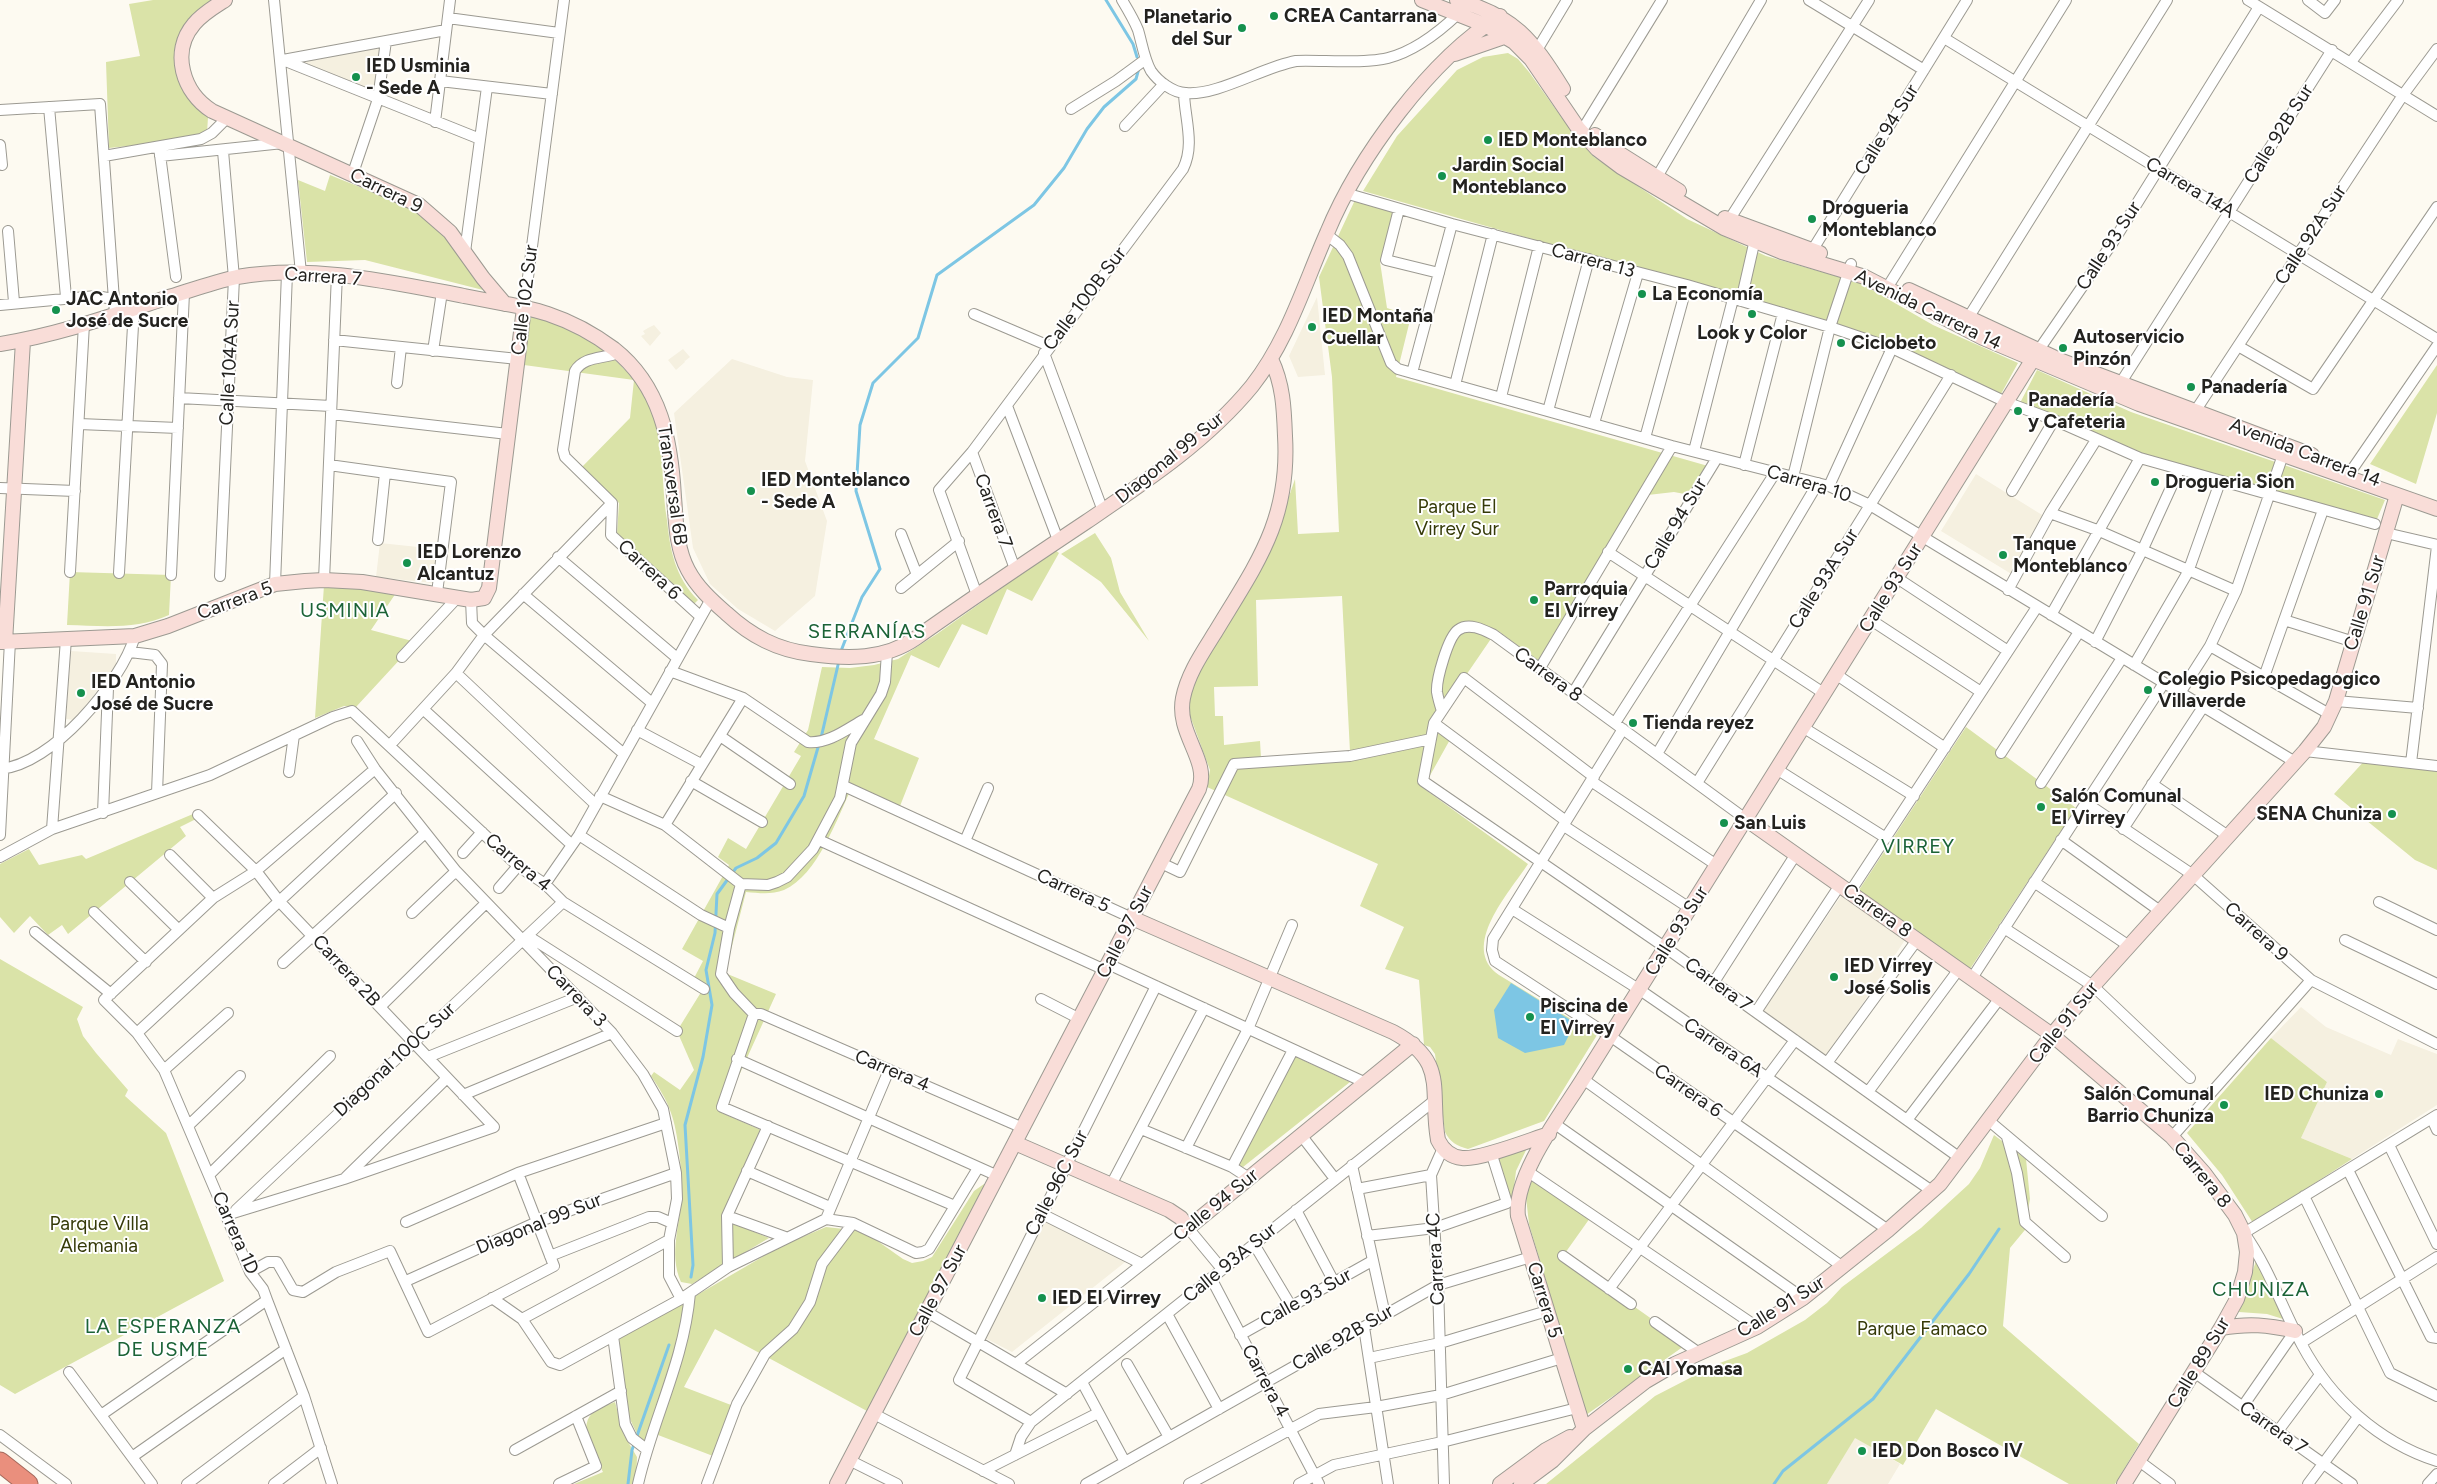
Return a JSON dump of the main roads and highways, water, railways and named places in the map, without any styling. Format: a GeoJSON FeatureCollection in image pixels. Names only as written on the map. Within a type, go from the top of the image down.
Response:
{"type":"FeatureCollection","features":[{"type":"Feature","properties":{"kind":"highway"},"geometry":{"type":"LineString","coordinates":[[0,1462],[28,1484]]}},
{"type":"Feature","properties":{"kind":"water","name":"Piscina de El Virrey"},"geometry":{"type":"Polygon","coordinates":[[[1511,983],[1575,1023],[1564,1045],[1525,1053],[1498,1038],[1494,1010],[1511,983]]]}},
{"type":"Feature","properties":{"kind":"waterway"},"geometry":{"type":"LineString","coordinates":[[1106,0],[1133,44],[1137,57]]}},
{"type":"Feature","properties":{"kind":"waterway"},"geometry":{"type":"LineString","coordinates":[[841,651],[862,597],[880,569],[856,491],[860,425],[873,383],[918,338],[937,275],[1034,205],[1064,168],[1087,129],[1104,107],[1136,79],[1139,68]]}},
{"type":"Feature","properties":{"kind":"waterway"},"geometry":{"type":"LineString","coordinates":[[821,738],[838,665]]}},
{"type":"Feature","properties":{"kind":"waterway"},"geometry":{"type":"LineString","coordinates":[[691,1277],[693,1265],[685,1125],[703,1057],[712,1005],[706,970],[715,933],[717,894],[736,868],[757,858],[776,843],[804,796],[819,744]]}},
{"type":"Feature","properties":{"kind":"waterway"},"geometry":{"type":"LineString","coordinates":[[1774,1484],[1783,1471],[1873,1399],[1969,1274],[1999,1229]]}},
{"type":"Feature","properties":{"kind":"waterway"},"geometry":{"type":"LineString","coordinates":[[628,1484],[632,1450],[669,1345]]}},
{"type":"Feature","properties":{"kind":"place","name":"CREA Cantarrana"},"geometry":{"type":"Point","coordinates":[1274,16]}},
{"type":"Feature","properties":{"kind":"place","name":"Planetario del Sur"},"geometry":{"type":"Point","coordinates":[1242,28]}},
{"type":"Feature","properties":{"kind":"place","name":"IED Usminia - Sede A"},"geometry":{"type":"Point","coordinates":[356,77]}},
{"type":"Feature","properties":{"kind":"place","name":"IED Monteblanco"},"geometry":{"type":"Point","coordinates":[1488,140]}},
{"type":"Feature","properties":{"kind":"place","name":"Jardin Social Monteblanco"},"geometry":{"type":"Point","coordinates":[1442,176]}},
{"type":"Feature","properties":{"kind":"place","name":"Drogueria Monteblanco"},"geometry":{"type":"Point","coordinates":[1812,219]}},
{"type":"Feature","properties":{"kind":"place","name":"La Economía"},"geometry":{"type":"Point","coordinates":[1642,294]}},
{"type":"Feature","properties":{"kind":"place","name":"JAC Antonio José de Sucre"},"geometry":{"type":"Point","coordinates":[56,310]}},
{"type":"Feature","properties":{"kind":"place","name":"Look y Color"},"geometry":{"type":"Point","coordinates":[1752,314]}},
{"type":"Feature","properties":{"kind":"place","name":"IED Montaña Cuellar"},"geometry":{"type":"Point","coordinates":[1312,327]}},
{"type":"Feature","properties":{"kind":"place","name":"Ciclobeto"},"geometry":{"type":"Point","coordinates":[1841,343]}},
{"type":"Feature","properties":{"kind":"place","name":"Autoservicio Pinzón"},"geometry":{"type":"Point","coordinates":[2063,348]}},
{"type":"Feature","properties":{"kind":"place","name":"Panadería"},"geometry":{"type":"Point","coordinates":[2191,387]}},
{"type":"Feature","properties":{"kind":"place","name":"Panadería y Cafeteria"},"geometry":{"type":"Point","coordinates":[2018,411]}},
{"type":"Feature","properties":{"kind":"place","name":"Drogueria Sion"},"geometry":{"type":"Point","coordinates":[2155,482]}},
{"type":"Feature","properties":{"kind":"place","name":"IED Monteblanco - Sede A"},"geometry":{"type":"Point","coordinates":[751,491]}},
{"type":"Feature","properties":{"kind":"place","name":"Tanque Monteblanco"},"geometry":{"type":"Point","coordinates":[2003,555]}},
{"type":"Feature","properties":{"kind":"place","name":"IED Lorenzo Alcantuz"},"geometry":{"type":"Point","coordinates":[407,563]}},
{"type":"Feature","properties":{"kind":"place","name":"Parroquia El Virrey"},"geometry":{"type":"Point","coordinates":[1534,600]}},
{"type":"Feature","properties":{"kind":"place","name":"Colegio Psicopedagogico Villaverde"},"geometry":{"type":"Point","coordinates":[2148,690]}},
{"type":"Feature","properties":{"kind":"place","name":"IED Antonio José de Sucre"},"geometry":{"type":"Point","coordinates":[81,693]}},
{"type":"Feature","properties":{"kind":"place","name":"Tienda reyez"},"geometry":{"type":"Point","coordinates":[1633,723]}},
{"type":"Feature","properties":{"kind":"place","name":"Salón Comunal El Virrey"},"geometry":{"type":"Point","coordinates":[2041,807]}},
{"type":"Feature","properties":{"kind":"place","name":"SENA Chuniza"},"geometry":{"type":"Point","coordinates":[2392,814]}},
{"type":"Feature","properties":{"kind":"place","name":"San Luis"},"geometry":{"type":"Point","coordinates":[1724,823]}},
{"type":"Feature","properties":{"kind":"place","name":"IED Virrey José Solis"},"geometry":{"type":"Point","coordinates":[1834,977]}},
{"type":"Feature","properties":{"kind":"place","name":"Piscina de El Virrey"},"geometry":{"type":"Point","coordinates":[1530,1017]}},
{"type":"Feature","properties":{"kind":"place","name":"IED Chuniza"},"geometry":{"type":"Point","coordinates":[2379,1094]}},
{"type":"Feature","properties":{"kind":"place","name":"Salón Comunal Barrio Chuniza"},"geometry":{"type":"Point","coordinates":[2224,1105]}},
{"type":"Feature","properties":{"kind":"place","name":"IED El Virrey"},"geometry":{"type":"Point","coordinates":[1042,1298]}},
{"type":"Feature","properties":{"kind":"place","name":"CAI Yomasa"},"geometry":{"type":"Point","coordinates":[1628,1369]}},
{"type":"Feature","properties":{"kind":"place","name":"IED Don Bosco IV"},"geometry":{"type":"Point","coordinates":[1862,1451]}},
{"type":"Feature","properties":{"kind":"district","name":"USMINIA"},"geometry":{"type":"Point","coordinates":[345,611]}},
{"type":"Feature","properties":{"kind":"district","name":"SERRANÍAS"},"geometry":{"type":"Point","coordinates":[867,632]}},
{"type":"Feature","properties":{"kind":"district","name":"VIRREY"},"geometry":{"type":"Point","coordinates":[1918,847]}},
{"type":"Feature","properties":{"kind":"district","name":"CHUNIZA"},"geometry":{"type":"Point","coordinates":[2261,1290]}},
{"type":"Feature","properties":{"kind":"district","name":"LA ESPERANZA DE USME"},"geometry":{"type":"Point","coordinates":[163,1338]}},
{"type":"Feature","properties":{"kind":"park label","name":"Parque El Virrey Sur"},"geometry":{"type":"Point","coordinates":[1457,518]}},
{"type":"Feature","properties":{"kind":"park label","name":"Parque Villa Alemania"},"geometry":{"type":"Point","coordinates":[99,1235]}},
{"type":"Feature","properties":{"kind":"park label","name":"Parque Famaco"},"geometry":{"type":"Point","coordinates":[1922,1329]}}]}
